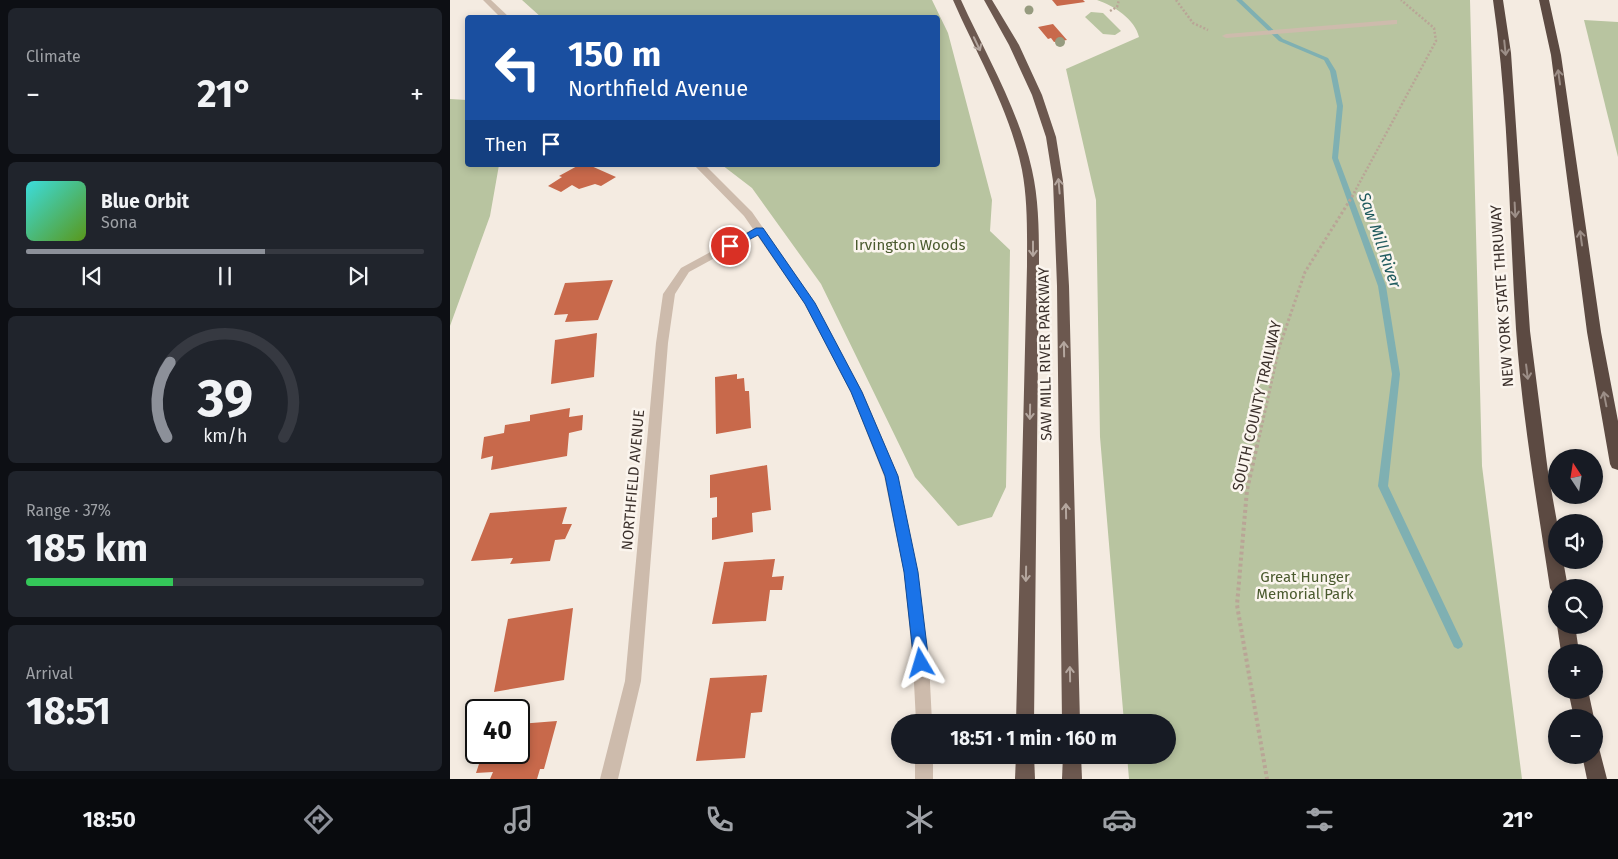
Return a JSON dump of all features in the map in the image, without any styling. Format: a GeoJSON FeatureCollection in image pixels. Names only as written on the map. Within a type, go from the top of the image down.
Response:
{"type":"FeatureCollection","features":[{"type":"Feature","properties":{"kind":"highway","name":"SAW MILL RIVER PARKWAY"},"geometry":{"type":"LineString","coordinates":[[957,0],[1012,124],[1027,170],[1030,191],[1033,266],[1025,714]]}},
{"type":"Feature","properties":{"kind":"highway","name":"SAW MILL RIVER PARKWAY"},"geometry":{"type":"LineString","coordinates":[[988,0],[1014,45],[1037,95],[1051,137],[1058,173],[1063,286],[1071,714]]}},
{"type":"Feature","properties":{"kind":"highway","name":"NEW YORK STATE THRUWAY"},"geometry":{"type":"LineString","coordinates":[[1498,0],[1507,69],[1523,331],[1540,472],[1558,579]]}},
{"type":"Feature","properties":{"kind":"highway"},"geometry":{"type":"LineString","coordinates":[[1544,0],[1556,54],[1594,332],[1618,464]]}},
{"type":"Feature","properties":{"kind":"highway"},"geometry":{"type":"LineString","coordinates":[[1025,764],[1025,779]]}},
{"type":"Feature","properties":{"kind":"highway"},"geometry":{"type":"LineString","coordinates":[[1072,764],[1072,779]]}},
{"type":"Feature","properties":{"kind":"highway"},"geometry":{"type":"LineString","coordinates":[[1594,764],[1597,779]]}},
{"type":"Feature","properties":{"kind":"street"},"geometry":{"type":"LineString","coordinates":[[487,0],[503,15]]}},
{"type":"Feature","properties":{"kind":"street"},"geometry":{"type":"LineString","coordinates":[[1226,36],[1394,22]]}},
{"type":"Feature","properties":{"kind":"street"},"geometry":{"type":"LineString","coordinates":[[701,167],[748,214],[810,303],[857,392],[891,476],[911,572],[921,663],[924,714]]}},
{"type":"Feature","properties":{"kind":"street","name":"NORTHFIELD AVENUE"},"geometry":{"type":"LineString","coordinates":[[609,779],[632,681],[662,344],[669,294],[685,270],[759,230]]}},
{"type":"Feature","properties":{"kind":"street"},"geometry":{"type":"LineString","coordinates":[[924,764],[924,779]]}},
{"type":"Feature","properties":{"kind":"path"},"geometry":{"type":"LineString","coordinates":[[1110,11],[1117,7],[1119,0]]}},
{"type":"Feature","properties":{"kind":"path"},"geometry":{"type":"LineString","coordinates":[[1176,0],[1191,23],[1201,29],[1214,31]]}},
{"type":"Feature","properties":{"kind":"path","name":"SOUTH COUNTY TRAILWAY"},"geometry":{"type":"LineString","coordinates":[[1267,779],[1237,605],[1247,490],[1282,338],[1305,272],[1357,189],[1436,41],[1438,34],[1434,27],[1404,6],[1402,0]]}},
{"type":"Feature","properties":{"kind":"green space","name":"Irvington Woods"},"geometry":{"type":"Polygon","coordinates":[[[522,0],[932,0],[939,15],[539,15],[522,0]]]}},
{"type":"Feature","properties":{"kind":"green space","name":"Great Hunger Memorial Park"},"geometry":{"type":"Polygon","coordinates":[[[1097,0],[1470,0],[1482,466],[1522,779],[1129,779],[1128,764],[1176,764],[1176,714],[1123,714],[1100,437],[1096,200],[1066,69],[1139,37],[1133,24],[1123,14],[1097,0]]]}},
{"type":"Feature","properties":{"kind":"green space"},"geometry":{"type":"Polygon","coordinates":[[[1091,12],[1103,13],[1121,31],[1115,35],[1103,34],[1085,17],[1091,12]]]}},
{"type":"Feature","properties":{"kind":"green space","name":"Irvington Woods"},"geometry":{"type":"Polygon","coordinates":[[[940,16],[948,33],[992,200],[990,231],[1010,250],[1006,487],[992,517],[958,526],[915,477],[821,284],[752,188],[725,167],[940,167],[940,16]]]}},
{"type":"Feature","properties":{"kind":"green space"},"geometry":{"type":"Polygon","coordinates":[[[1584,20],[1618,22],[1618,157],[1584,20]]]}},
{"type":"Feature","properties":{"kind":"green space"},"geometry":{"type":"Polygon","coordinates":[[[450,99],[465,100],[465,167],[499,167],[490,216],[450,326],[450,99]]]}},
{"type":"Feature","properties":{"kind":"building"},"geometry":{"type":"Polygon","coordinates":[[[1052,0],[1083,0],[1085,2],[1057,6],[1052,0]]]}},
{"type":"Feature","properties":{"kind":"building"},"geometry":{"type":"Polygon","coordinates":[[[1053,24],[1067,40],[1054,42],[1051,38],[1048,39],[1038,27],[1053,24]]]}},
{"type":"Feature","properties":{"kind":"building"},"geometry":{"type":"Polygon","coordinates":[[[575,167],[594,167],[616,177],[601,186],[595,184],[579,189],[572,185],[561,192],[548,186],[562,177],[559,176],[575,167]]]}},
{"type":"Feature","properties":{"kind":"building"},"geometry":{"type":"Polygon","coordinates":[[[613,280],[598,320],[565,322],[568,314],[554,315],[565,283],[613,280]]]}},
{"type":"Feature","properties":{"kind":"building"},"geometry":{"type":"Polygon","coordinates":[[[597,333],[594,377],[551,384],[555,340],[597,333]]]}},
{"type":"Feature","properties":{"kind":"building"},"geometry":{"type":"Polygon","coordinates":[[[737,374],[737,379],[744,378],[745,391],[749,391],[751,428],[716,434],[715,377],[737,374]]]}},
{"type":"Feature","properties":{"kind":"building"},"geometry":{"type":"Polygon","coordinates":[[[570,408],[569,417],[583,415],[582,430],[569,433],[567,456],[491,470],[493,456],[481,459],[484,437],[504,433],[505,425],[530,421],[530,415],[570,408]]]}},
{"type":"Feature","properties":{"kind":"building"},"geometry":{"type":"Polygon","coordinates":[[[767,465],[771,510],[752,513],[753,532],[712,540],[712,518],[717,517],[717,497],[710,498],[710,475],[767,465]]]}},
{"type":"Feature","properties":{"kind":"building"},"geometry":{"type":"Polygon","coordinates":[[[567,507],[562,524],[572,524],[565,539],[555,540],[550,561],[510,564],[513,558],[471,561],[490,513],[567,507]]]}},
{"type":"Feature","properties":{"kind":"building"},"geometry":{"type":"Polygon","coordinates":[[[775,559],[772,577],[784,576],[782,590],[770,590],[766,621],[712,624],[724,562],[775,559]]]}},
{"type":"Feature","properties":{"kind":"building"},"geometry":{"type":"Polygon","coordinates":[[[573,608],[564,680],[494,692],[508,619],[573,608]]]}},
{"type":"Feature","properties":{"kind":"building"},"geometry":{"type":"Polygon","coordinates":[[[767,675],[762,712],[751,713],[745,758],[696,761],[710,678],[767,675]]]}},
{"type":"Feature","properties":{"kind":"building"},"geometry":{"type":"Polygon","coordinates":[[[557,721],[544,769],[540,769],[537,779],[490,779],[493,772],[476,773],[479,764],[530,764],[530,723],[557,721]]]}},
{"type":"Feature","properties":{"kind":"waterway","name":"Saw Mill River"},"geometry":{"type":"LineString","coordinates":[[1239,0],[1281,40],[1326,59],[1333,71],[1340,106],[1335,158],[1382,286],[1396,374],[1383,486],[1458,644]]}},
{"type":"Feature","properties":{"kind":"route"},"geometry":{"type":"LineString","coordinates":[[730,246],[759,230],[810,303],[857,392],[891,476],[911,572],[921,663]]}}]}
